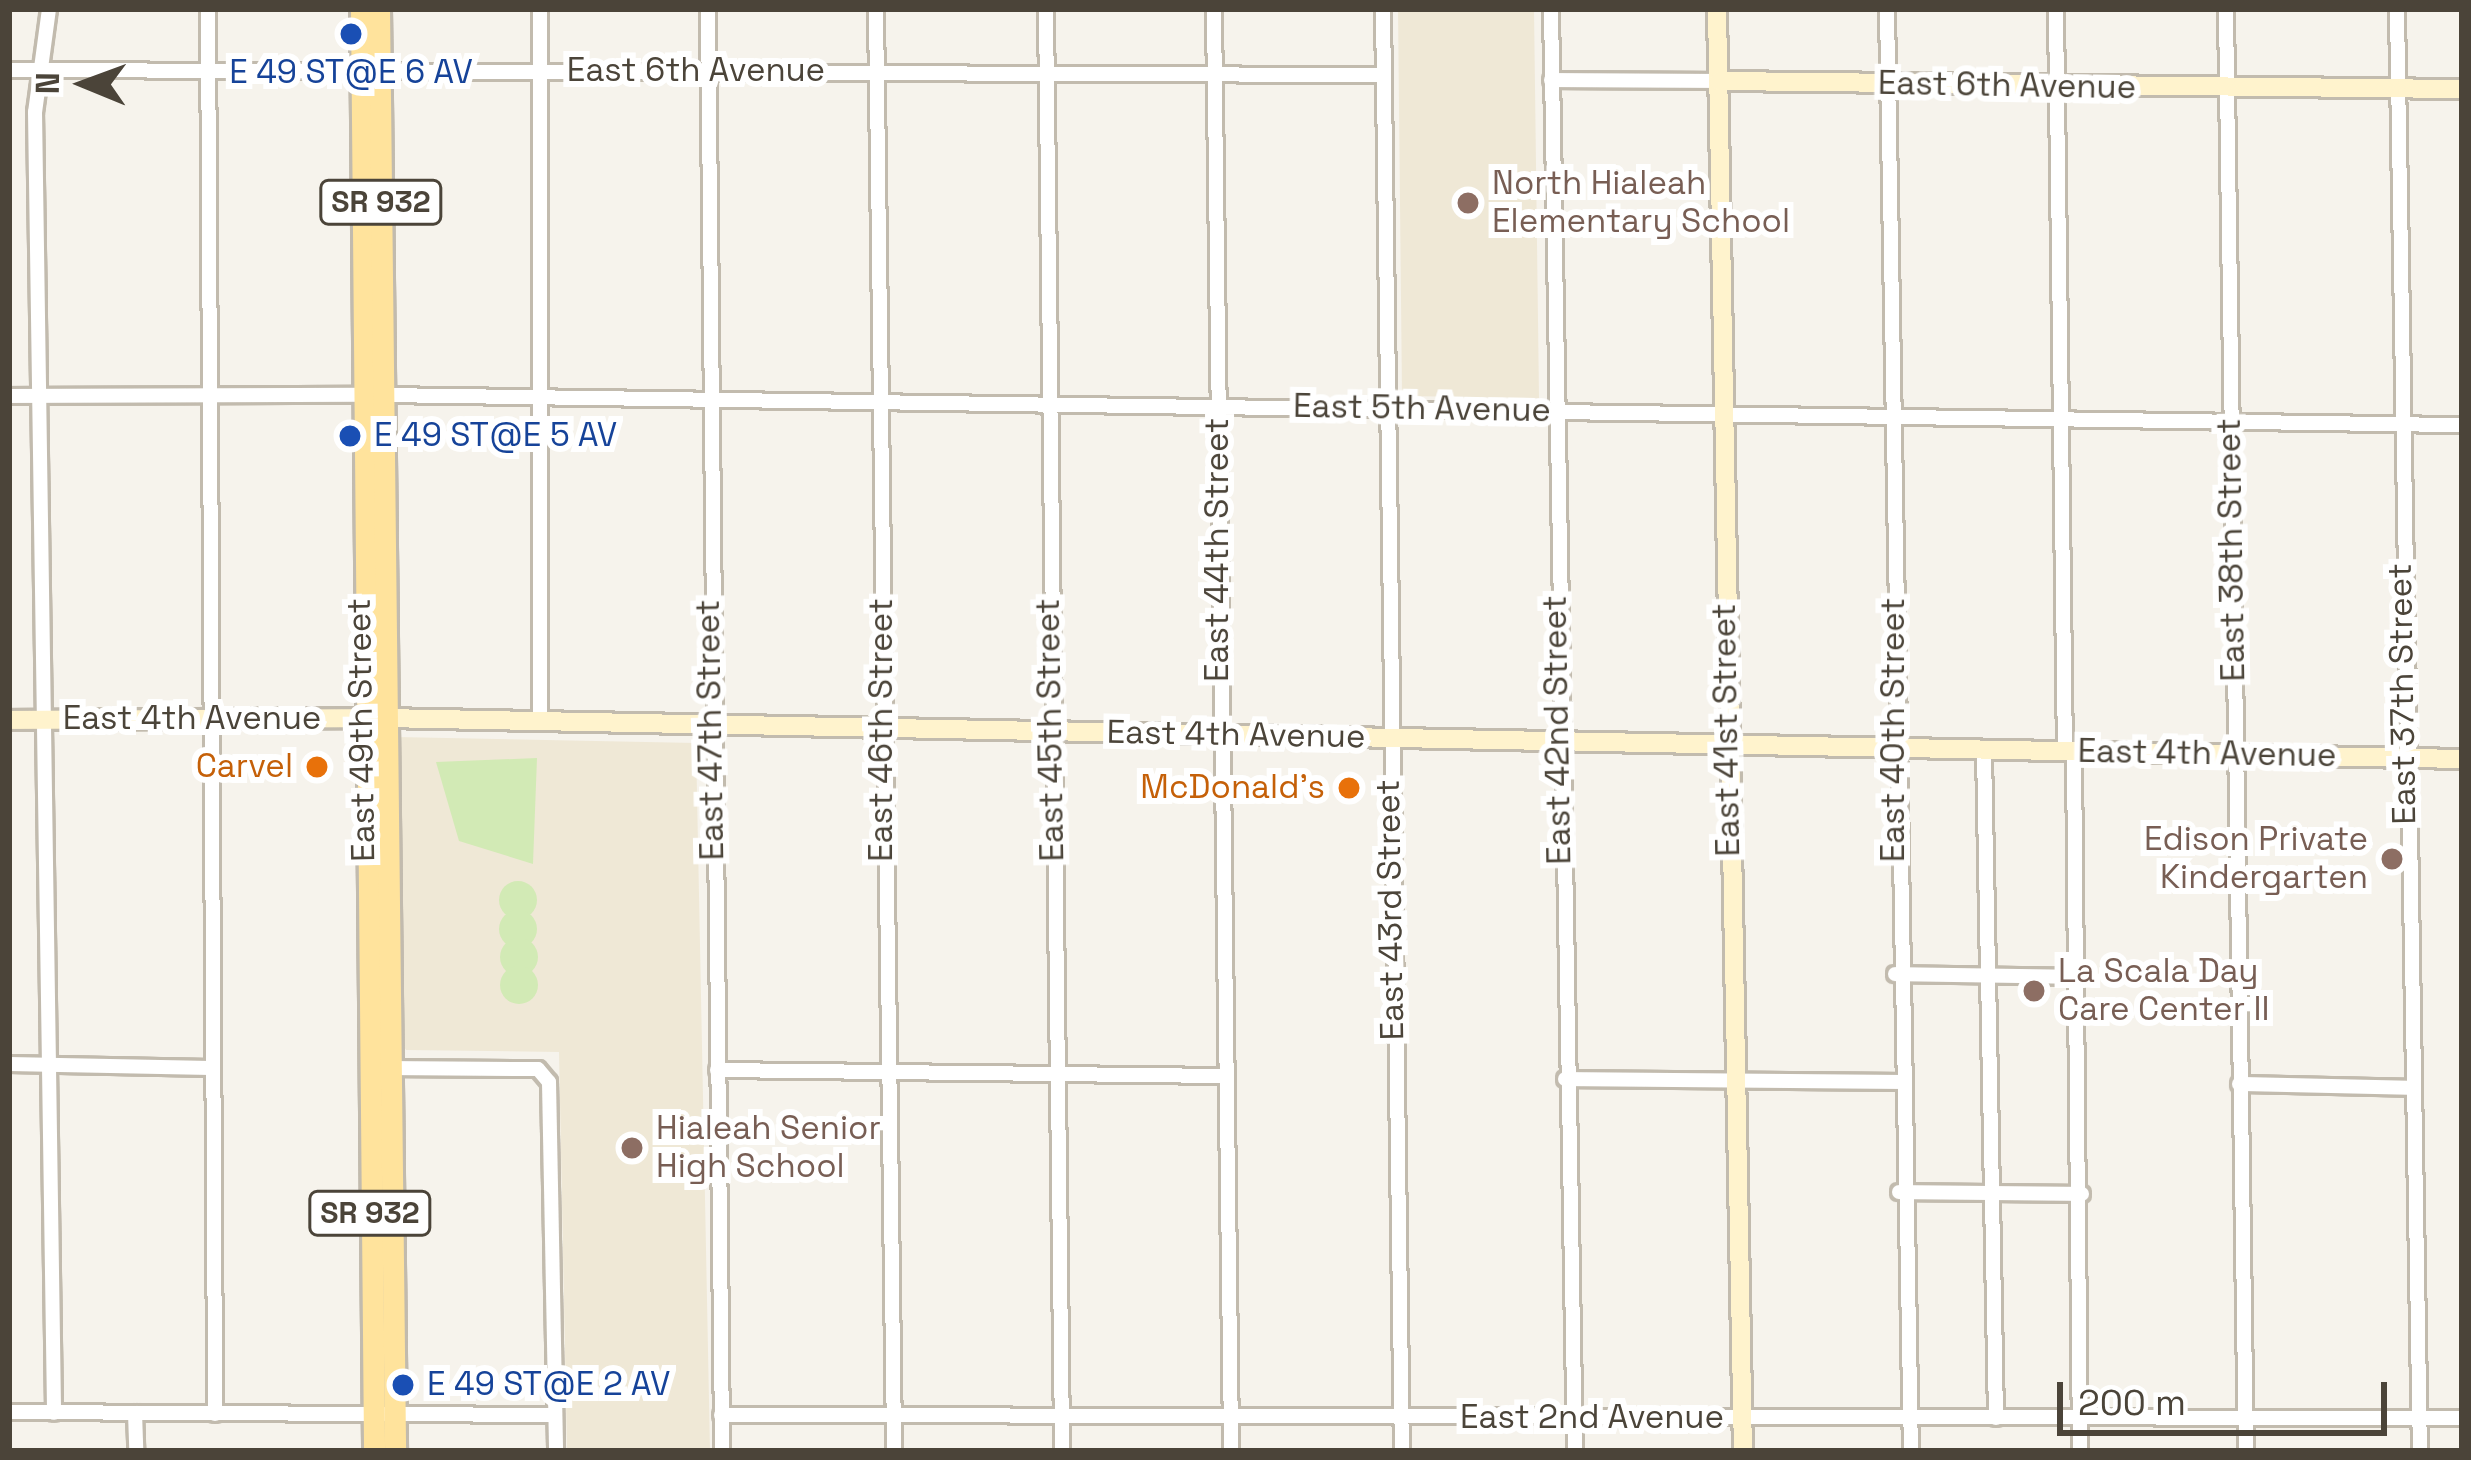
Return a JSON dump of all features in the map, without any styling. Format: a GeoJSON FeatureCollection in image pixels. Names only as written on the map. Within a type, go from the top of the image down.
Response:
{"type":"FeatureCollection","features":[{"type":"Feature","properties":{"kind":"main road","name":"East 49th Street"},"geometry":{"type":"LineString","coordinates":[[361,9],[371,67],[372,718],[384,1415],[395,1451]]}},
{"type":"Feature","properties":{"kind":"main road","name":"East 49th Street"},"geometry":{"type":"LineString","coordinates":[[372,718],[382,485],[360,290],[371,67],[380,9]]}},
{"type":"Feature","properties":{"kind":"main road","name":"East 41st Street"},"geometry":{"type":"LineString","coordinates":[[1717,9],[1720,411],[1742,1451]]}},
{"type":"Feature","properties":{"kind":"main road","name":"East 6th Avenue"},"geometry":{"type":"LineString","coordinates":[[1719,81],[2462,89]]}},
{"type":"Feature","properties":{"kind":"main road","name":"East 4th Avenue"},"geometry":{"type":"LineString","coordinates":[[9,720],[540,720],[2462,759]]}},
{"type":"Feature","properties":{"kind":"main road","name":"East 49th Street"},"geometry":{"type":"LineString","coordinates":[[374,1451],[384,1415]]}},
{"type":"Feature","properties":{"kind":"street"},"geometry":{"type":"LineString","coordinates":[[49,9],[40,69],[38,395],[54,1413]]}},
{"type":"Feature","properties":{"kind":"street"},"geometry":{"type":"LineString","coordinates":[[208,9],[205,719],[215,1414]]}},
{"type":"Feature","properties":{"kind":"street"},"geometry":{"type":"LineString","coordinates":[[540,9],[540,720]]}},
{"type":"Feature","properties":{"kind":"street","name":"East 47th Street"},"geometry":{"type":"LineString","coordinates":[[708,9],[704,399],[722,1451]]}},
{"type":"Feature","properties":{"kind":"street","name":"East 46th Street"},"geometry":{"type":"LineString","coordinates":[[876,9],[881,728],[894,1451]]}},
{"type":"Feature","properties":{"kind":"street","name":"East 45th Street"},"geometry":{"type":"LineString","coordinates":[[1046,9],[1062,1451]]}},
{"type":"Feature","properties":{"kind":"street","name":"East 44th Street"},"geometry":{"type":"LineString","coordinates":[[1214,9],[1218,735],[1232,1451]]}},
{"type":"Feature","properties":{"kind":"street","name":"East 43rd Street"},"geometry":{"type":"LineString","coordinates":[[1383,9],[1388,738],[1402,1451]]}},
{"type":"Feature","properties":{"kind":"street","name":"East 42nd Street"},"geometry":{"type":"LineString","coordinates":[[1551,9],[1557,742],[1575,1451]]}},
{"type":"Feature","properties":{"kind":"street","name":"East 40th Street"},"geometry":{"type":"LineString","coordinates":[[1887,9],[1895,974],[1911,1451]]}},
{"type":"Feature","properties":{"kind":"street"},"geometry":{"type":"LineString","coordinates":[[2056,9],[2061,419],[2069,751],[2075,801],[2082,1194],[2080,1451]]}},
{"type":"Feature","properties":{"kind":"street","name":"East 38th Street"},"geometry":{"type":"LineString","coordinates":[[2226,9],[2246,1451]]}},
{"type":"Feature","properties":{"kind":"street","name":"East 37th Street"},"geometry":{"type":"LineString","coordinates":[[2397,9],[2397,424],[2420,1451]]}},
{"type":"Feature","properties":{"kind":"street","name":"East 6th Avenue"},"geometry":{"type":"LineString","coordinates":[[9,70],[371,67],[1215,78],[1384,75]]}},
{"type":"Feature","properties":{"kind":"street","name":"East 6th Avenue"},"geometry":{"type":"LineString","coordinates":[[1551,80],[1719,81]]}},
{"type":"Feature","properties":{"kind":"street","name":"East 5th Avenue"},"geometry":{"type":"LineString","coordinates":[[9,396],[539,394],[2462,425]]}},
{"type":"Feature","properties":{"kind":"street"},"geometry":{"type":"LineString","coordinates":[[1984,750],[1996,1418]]}},
{"type":"Feature","properties":{"kind":"street"},"geometry":{"type":"LineString","coordinates":[[1895,974],[2078,976]]}},
{"type":"Feature","properties":{"kind":"street"},"geometry":{"type":"LineString","coordinates":[[9,1064],[211,1068]]}},
{"type":"Feature","properties":{"kind":"street"},"geometry":{"type":"LineString","coordinates":[[378,1068],[544,1073],[556,1451]]}},
{"type":"Feature","properties":{"kind":"street"},"geometry":{"type":"LineString","coordinates":[[717,1070],[1224,1076]]}},
{"type":"Feature","properties":{"kind":"street"},"geometry":{"type":"LineString","coordinates":[[1564,1079],[1898,1082]]}},
{"type":"Feature","properties":{"kind":"street"},"geometry":{"type":"LineString","coordinates":[[2240,1084],[2412,1088]]}},
{"type":"Feature","properties":{"kind":"street"},"geometry":{"type":"LineString","coordinates":[[1900,1192],[2082,1194]]}},
{"type":"Feature","properties":{"kind":"street"},"geometry":{"type":"LineString","coordinates":[[9,1412],[555,1414]]}},
{"type":"Feature","properties":{"kind":"street"},"geometry":{"type":"LineString","coordinates":[[135,1413],[136,1451]]}},
{"type":"Feature","properties":{"kind":"street","name":"East 2nd Avenue"},"geometry":{"type":"LineString","coordinates":[[722,1415],[2462,1418]]}},
{"type":"Feature","properties":{"kind":"shaded area","name":"North Hialeah Elementary School"},"geometry":{"type":"Polygon","coordinates":[[[1398,9],[1534,9],[1539,398],[1402,396],[1398,9]]]}},
{"type":"Feature","properties":{"kind":"shaded area","name":"Hialeah Senior High School"},"geometry":{"type":"Polygon","coordinates":[[[396,737],[696,743],[710,1451],[567,1451],[559,1052],[406,1050],[399,1039],[396,737]]]}},
{"type":"Feature","properties":{"kind":"green space"},"geometry":{"type":"Polygon","coordinates":[[[537,758],[533,864],[459,841],[436,762],[537,758]]]}},
{"type":"Feature","properties":{"kind":"green space"},"geometry":{"type":"Polygon","coordinates":[[[518,881],[531,887],[537,900],[531,913],[518,919],[505,913],[499,900],[505,887],[518,881]]]}},
{"type":"Feature","properties":{"kind":"green space"},"geometry":{"type":"Polygon","coordinates":[[[518,910],[531,916],[537,929],[531,942],[518,948],[505,942],[499,929],[505,916],[518,910]]]}},
{"type":"Feature","properties":{"kind":"green space"},"geometry":{"type":"Polygon","coordinates":[[[519,938],[532,944],[538,957],[532,970],[519,976],[506,970],[500,957],[506,944],[519,938]]]}},
{"type":"Feature","properties":{"kind":"green space"},"geometry":{"type":"Polygon","coordinates":[[[519,966],[532,972],[538,985],[532,998],[519,1004],[506,998],[500,985],[506,972],[519,966]]]}},
{"type":"Feature","properties":{"kind":"place","name":"E 49 ST@E 6 AV"},"geometry":{"type":"Point","coordinates":[351,34]}},
{"type":"Feature","properties":{"kind":"place","name":"North Hialeah Elementary School"},"geometry":{"type":"Point","coordinates":[1468,203]}},
{"type":"Feature","properties":{"kind":"place","name":"E 49 ST@E 5 AV"},"geometry":{"type":"Point","coordinates":[350,436]}},
{"type":"Feature","properties":{"kind":"place","name":"Carvel"},"geometry":{"type":"Point","coordinates":[317,767]}},
{"type":"Feature","properties":{"kind":"place","name":"McDonald's"},"geometry":{"type":"Point","coordinates":[1349,788]}},
{"type":"Feature","properties":{"kind":"place","name":"Edison Private Kindergarten"},"geometry":{"type":"Point","coordinates":[2392,859]}},
{"type":"Feature","properties":{"kind":"place","name":"La Scala Day Care Center II"},"geometry":{"type":"Point","coordinates":[2034,991]}},
{"type":"Feature","properties":{"kind":"place","name":"Hialeah Senior High School"},"geometry":{"type":"Point","coordinates":[632,1148]}},
{"type":"Feature","properties":{"kind":"place","name":"E 49 ST@E 2 AV"},"geometry":{"type":"Point","coordinates":[403,1385]}}]}
